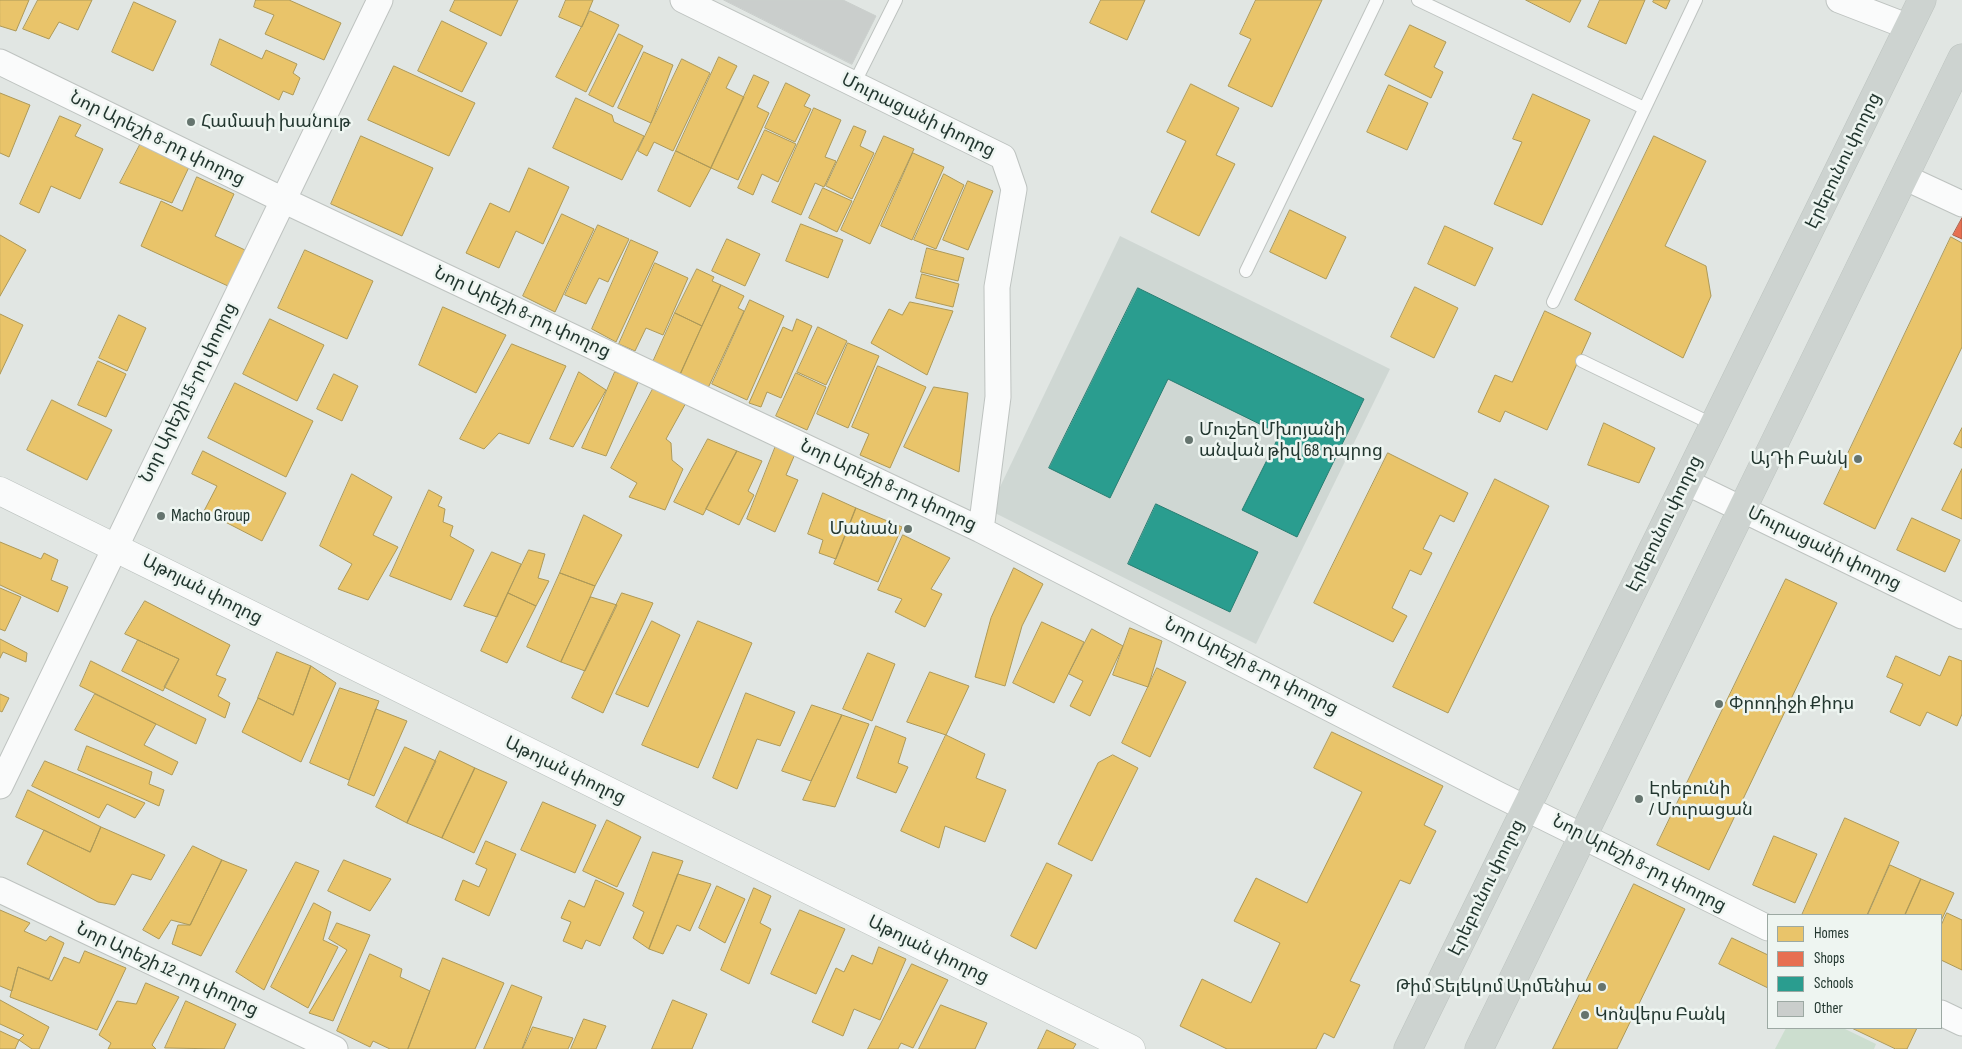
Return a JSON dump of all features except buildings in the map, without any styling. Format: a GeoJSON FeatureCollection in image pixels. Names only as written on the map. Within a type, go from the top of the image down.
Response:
{"type":"FeatureCollection","features":[{"type":"Feature","properties":{"kind":"main road","name":"Էրեբունու փողոց"},"geometry":{"type":"LineString","coordinates":[[1408,1049],[1922,0]]}},
{"type":"Feature","properties":{"kind":"main road"},"geometry":{"type":"LineString","coordinates":[[1479,1049],[1962,58]]}},
{"type":"Feature","properties":{"kind":"main road","name":"Աթոյան փողոց"},"geometry":{"type":"LineString","coordinates":[[0,491],[466,723],[1131,1049]]}},
{"type":"Feature","properties":{"kind":"street","name":"Նոր Արեշի 15-րդ փողոց"},"geometry":{"type":"LineString","coordinates":[[0,786],[380,0]]}},
{"type":"Feature","properties":{"kind":"street","name":"Մուրացանի փողոց"},"geometry":{"type":"LineString","coordinates":[[684,0],[1003,157],[1014,189],[997,288],[998,397],[981,530]]}},
{"type":"Feature","properties":{"kind":"street"},"geometry":{"type":"LineString","coordinates":[[1839,0],[1909,27]]}},
{"type":"Feature","properties":{"kind":"street","name":"Նոր Արեշի 8-րդ փողոց"},"geometry":{"type":"LineString","coordinates":[[0,62],[283,200],[981,530],[1582,836],[1767,928]]}},
{"type":"Feature","properties":{"kind":"street"},"geometry":{"type":"LineString","coordinates":[[1904,177],[1962,204]]}},
{"type":"Feature","properties":{"kind":"street","name":"Մուրացանի փողոց"},"geometry":{"type":"LineString","coordinates":[[1686,482],[1962,616]]}},
{"type":"Feature","properties":{"kind":"street","name":"Նոր Արեշի 12-րդ փողոց"},"geometry":{"type":"LineString","coordinates":[[0,890],[335,1049]]}},
{"type":"Feature","properties":{"kind":"street"},"geometry":{"type":"LineString","coordinates":[[1942,1013],[1962,1023]]}},
{"type":"Feature","properties":{"kind":"lane"},"geometry":{"type":"LineString","coordinates":[[854,84],[896,0]]}},
{"type":"Feature","properties":{"kind":"lane"},"geometry":{"type":"LineString","coordinates":[[1246,271],[1376,0]]}},
{"type":"Feature","properties":{"kind":"lane"},"geometry":{"type":"LineString","coordinates":[[1418,0],[1644,108]]}},
{"type":"Feature","properties":{"kind":"lane"},"geometry":{"type":"LineString","coordinates":[[1553,302],[1696,0]]}},
{"type":"Feature","properties":{"kind":"lane"},"geometry":{"type":"LineString","coordinates":[[1582,361],[1714,425]]}},
{"type":"Feature","properties":{"kind":"shaded area","name":"Մուշեղ Մխոյանի անվան թիվ 68 դպրոց"},"geometry":{"type":"Polygon","coordinates":[[[1120,236],[1390,369],[1256,644],[989,510],[1120,236]]]}},
{"type":"Feature","properties":{"kind":"green space"},"geometry":{"type":"Polygon","coordinates":[[[1785,1029],[1845,1029],[1876,1044],[1874,1049],[1775,1049],[1785,1029]]]}},
{"type":"Feature","properties":{"kind":"place","name":"Համասի խանութ"},"geometry":{"type":"Point","coordinates":[191,122]}},
{"type":"Feature","properties":{"kind":"place","name":"Մուշեղ Մխոյանի անվան թիվ 68 դպրոց"},"geometry":{"type":"Point","coordinates":[1189,440]}},
{"type":"Feature","properties":{"kind":"place","name":"ԱյԴի Բանկ"},"geometry":{"type":"Point","coordinates":[1858,459]}},
{"type":"Feature","properties":{"kind":"place","name":"Macho Group"},"geometry":{"type":"Point","coordinates":[161,516]}},
{"type":"Feature","properties":{"kind":"place","name":"Մանան"},"geometry":{"type":"Point","coordinates":[908,529]}},
{"type":"Feature","properties":{"kind":"place","name":"Փրոդիջի Քիդս"},"geometry":{"type":"Point","coordinates":[1719,704]}},
{"type":"Feature","properties":{"kind":"place","name":"Էրեբունի / Մուրացան"},"geometry":{"type":"Point","coordinates":[1639,799]}},
{"type":"Feature","properties":{"kind":"place","name":"Թիմ Տելեկոմ Արմենիա"},"geometry":{"type":"Point","coordinates":[1602,987]}},
{"type":"Feature","properties":{"kind":"place","name":"Կոնվերս Բանկ"},"geometry":{"type":"Point","coordinates":[1585,1015]}}]}
